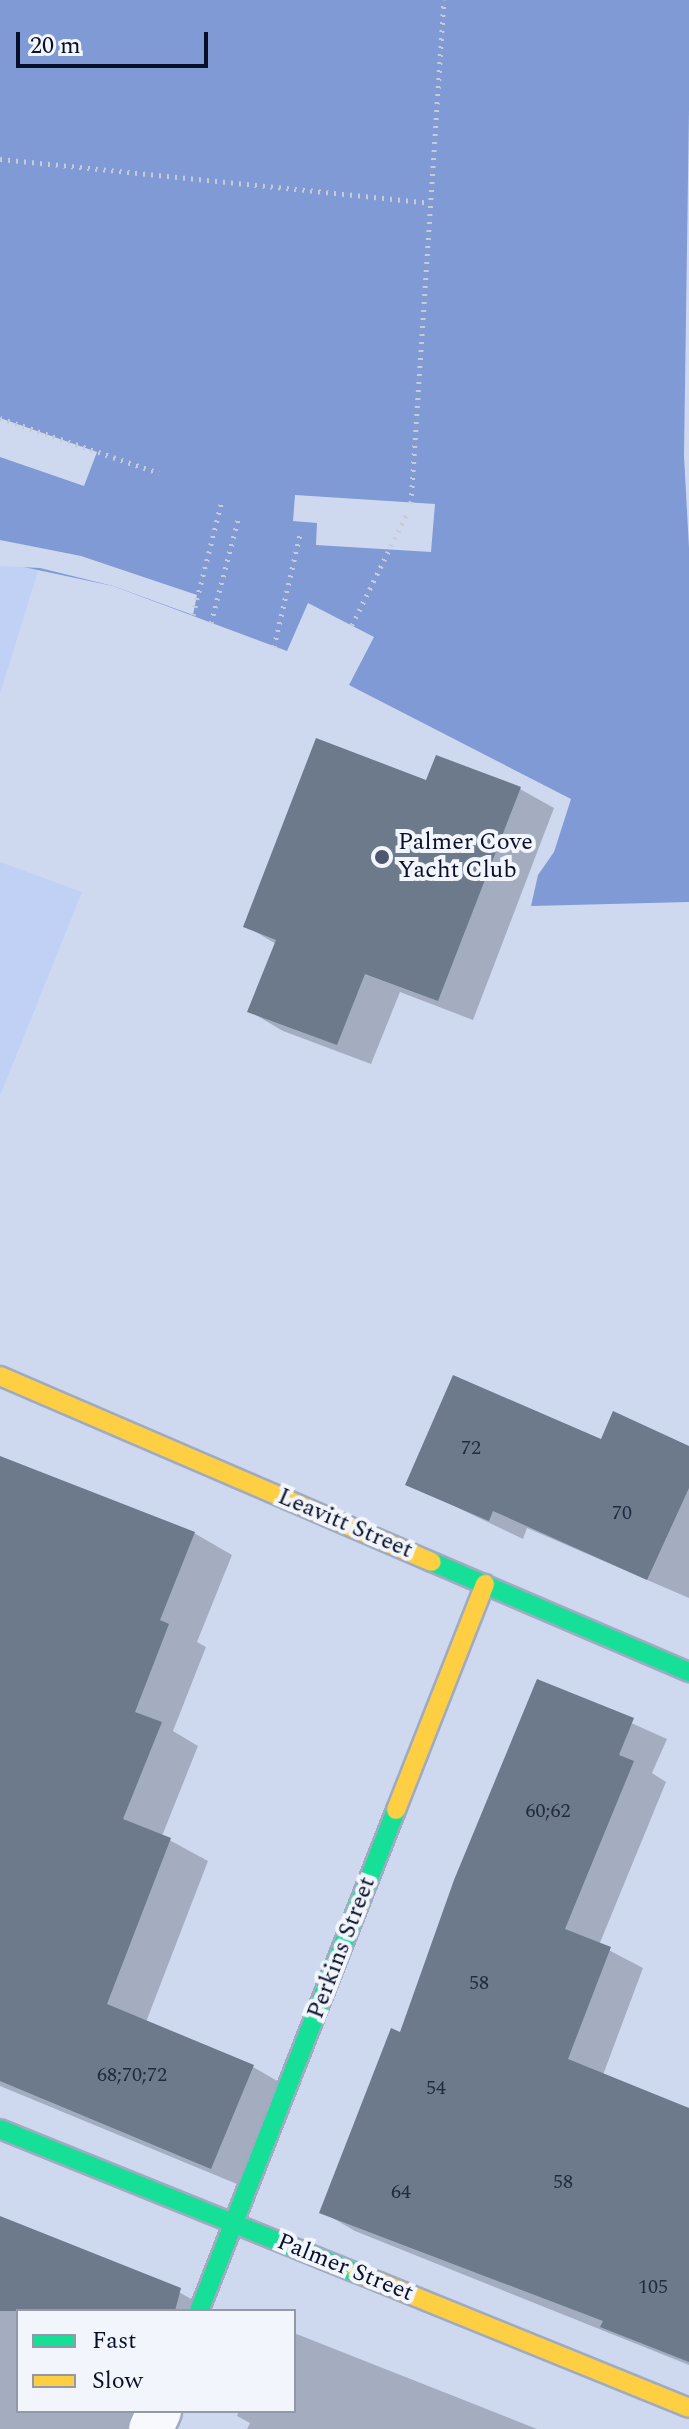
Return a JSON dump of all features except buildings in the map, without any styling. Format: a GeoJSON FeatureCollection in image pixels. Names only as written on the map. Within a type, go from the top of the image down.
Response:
{"type":"FeatureCollection","features":[{"type":"Feature","properties":{"kind":"street","name":"Leavitt Street"},"geometry":{"type":"LineString","coordinates":[[0,1376],[689,1672]]}},
{"type":"Feature","properties":{"kind":"street","name":"Perkins Street"},"geometry":{"type":"LineString","coordinates":[[200,2309],[485,1584]]}},
{"type":"Feature","properties":{"kind":"street","name":"Palmer Street"},"geometry":{"type":"LineString","coordinates":[[0,2129],[689,2408]]}},
{"type":"Feature","properties":{"kind":"path"},"geometry":{"type":"LineString","coordinates":[[411,503],[444,0]]}},
{"type":"Feature","properties":{"kind":"path"},"geometry":{"type":"LineString","coordinates":[[0,159],[430,203]]}},
{"type":"Feature","properties":{"kind":"path"},"geometry":{"type":"LineString","coordinates":[[0,418],[159,473]]}},
{"type":"Feature","properties":{"kind":"path"},"geometry":{"type":"LineString","coordinates":[[193,615],[222,500]]}},
{"type":"Feature","properties":{"kind":"path"},"geometry":{"type":"LineString","coordinates":[[352,625],[408,511]]}},
{"type":"Feature","properties":{"kind":"path"},"geometry":{"type":"LineString","coordinates":[[211,623],[239,516]]}},
{"type":"Feature","properties":{"kind":"path"},"geometry":{"type":"LineString","coordinates":[[274,647],[301,530]]}},
{"type":"Feature","properties":{"kind":"shaded area"},"geometry":{"type":"Polygon","coordinates":[[[0,562],[39,568],[0,694],[0,562]]]}},
{"type":"Feature","properties":{"kind":"shaded area"},"geometry":{"type":"Polygon","coordinates":[[[0,862],[82,892],[0,1096],[0,862]]]}},
{"type":"Feature","properties":{"kind":"water"},"geometry":{"type":"Polygon","coordinates":[[[0,0],[689,0],[689,902],[531,906],[538,875],[554,852],[571,799],[349,685],[374,637],[308,603],[287,651],[113,586],[0,562],[0,0]]]}},
{"type":"Feature","properties":{"kind":"pier"},"geometry":{"type":"Polygon","coordinates":[[[689,109],[689,548],[684,456],[689,109]]]}},
{"type":"Feature","properties":{"kind":"pier"},"geometry":{"type":"Polygon","coordinates":[[[0,418],[97,452],[84,486],[0,457],[0,418]]]}},
{"type":"Feature","properties":{"kind":"pier"},"geometry":{"type":"Polygon","coordinates":[[[295,495],[435,504],[431,552],[316,545],[317,523],[293,521],[295,495]]]}},
{"type":"Feature","properties":{"kind":"pier"},"geometry":{"type":"Polygon","coordinates":[[[0,540],[81,556],[197,595],[193,615],[113,586],[40,568],[0,566],[0,540]]]}},
{"type":"Feature","properties":{"kind":"traffic: fast"},"geometry":{"type":"LineString","coordinates":[[432,1562],[689,1672]]}},
{"type":"Feature","properties":{"kind":"traffic: fast"},"geometry":{"type":"LineString","coordinates":[[200,2309],[396,1810]]}},
{"type":"Feature","properties":{"kind":"traffic: fast"},"geometry":{"type":"LineString","coordinates":[[0,2129],[357,2273]]}},
{"type":"Feature","properties":{"kind":"traffic: slow"},"geometry":{"type":"LineString","coordinates":[[0,1376],[432,1562]]}},
{"type":"Feature","properties":{"kind":"traffic: slow"},"geometry":{"type":"LineString","coordinates":[[396,1810],[485,1584]]}},
{"type":"Feature","properties":{"kind":"traffic: slow"},"geometry":{"type":"LineString","coordinates":[[357,2273],[689,2408]]}},
{"type":"Feature","properties":{"kind":"place","name":"Palmer Cove Yacht Club"},"geometry":{"type":"Point","coordinates":[382,857]}}]}
